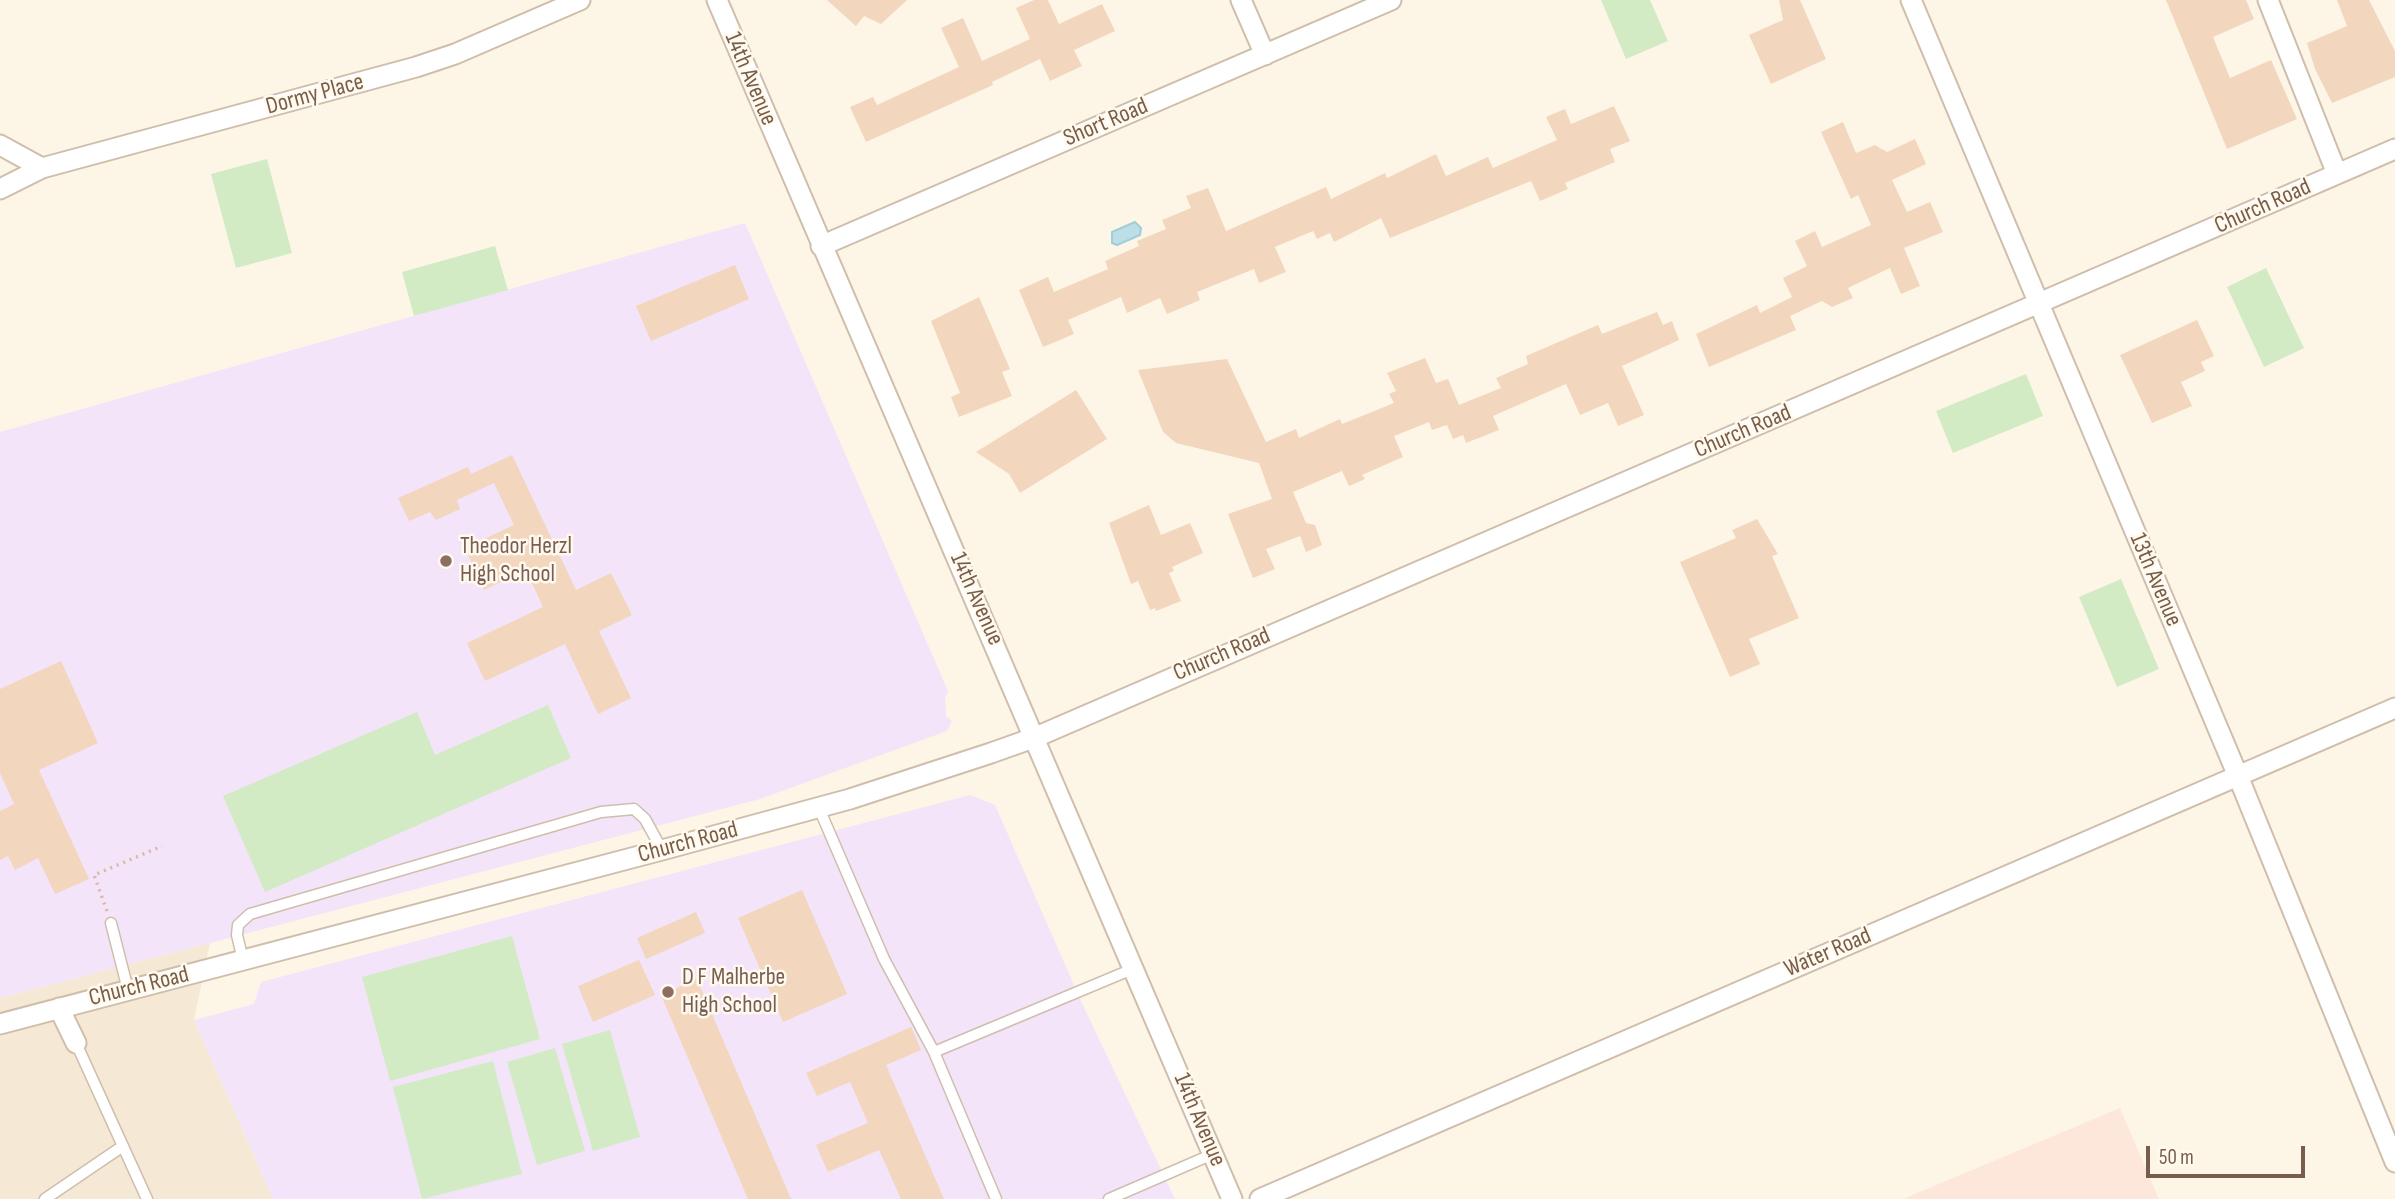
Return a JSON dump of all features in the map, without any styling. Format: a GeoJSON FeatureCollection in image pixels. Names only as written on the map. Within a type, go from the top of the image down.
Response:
{"type":"FeatureCollection","features":[{"type":"Feature","properties":{"kind":"street","name":"Dormy Place"},"geometry":{"type":"LineString","coordinates":[[0,189],[42,168],[416,67],[455,54],[580,0]]}},
{"type":"Feature","properties":{"kind":"street","name":"14th Avenue"},"geometry":{"type":"LineString","coordinates":[[717,0],[821,246],[1036,737],[1232,1199]]}},
{"type":"Feature","properties":{"kind":"street"},"geometry":{"type":"LineString","coordinates":[[1241,0],[1265,55]]}},
{"type":"Feature","properties":{"kind":"street","name":"Short Road"},"geometry":{"type":"LineString","coordinates":[[821,246],[1391,0]]}},
{"type":"Feature","properties":{"kind":"street","name":"13th Avenue"},"geometry":{"type":"LineString","coordinates":[[1911,0],[2238,776],[2395,1162]]}},
{"type":"Feature","properties":{"kind":"street"},"geometry":{"type":"LineString","coordinates":[[2268,0],[2337,174]]}},
{"type":"Feature","properties":{"kind":"street"},"geometry":{"type":"LineString","coordinates":[[0,145],[42,168]]}},
{"type":"Feature","properties":{"kind":"street","name":"Church Road"},"geometry":{"type":"LineString","coordinates":[[0,1024],[662,850],[818,806],[1036,737],[2395,149]]}},
{"type":"Feature","properties":{"kind":"street","name":"Water Road"},"geometry":{"type":"LineString","coordinates":[[1260,1199],[2395,708]]}},
{"type":"Feature","properties":{"kind":"street"},"geometry":{"type":"LineString","coordinates":[[60,1008],[76,1043]]}},
{"type":"Feature","properties":{"kind":"lane"},"geometry":{"type":"LineString","coordinates":[[818,806],[888,968],[910,1003],[933,1052],[996,1199]]}},
{"type":"Feature","properties":{"kind":"lane"},"geometry":{"type":"LineString","coordinates":[[243,960],[237,935],[238,925],[250,914],[618,808],[634,809],[640,814],[662,850]]}},
{"type":"Feature","properties":{"kind":"lane"},"geometry":{"type":"LineString","coordinates":[[111,923],[128,990]]}},
{"type":"Feature","properties":{"kind":"lane"},"geometry":{"type":"LineString","coordinates":[[933,1052],[1135,968]]}},
{"type":"Feature","properties":{"kind":"lane"},"geometry":{"type":"LineString","coordinates":[[76,1043],[147,1199]]}},
{"type":"Feature","properties":{"kind":"lane"},"geometry":{"type":"LineString","coordinates":[[45,1199],[123,1146]]}},
{"type":"Feature","properties":{"kind":"lane"},"geometry":{"type":"LineString","coordinates":[[1109,1199],[1213,1154]]}},
{"type":"Feature","properties":{"kind":"path"},"geometry":{"type":"LineString","coordinates":[[111,923],[94,875],[162,846]]}},
{"type":"Feature","properties":{"kind":"shaded area","name":"Theodor Herzl High School"},"geometry":{"type":"Polygon","coordinates":[[[745,223],[948,691],[945,698],[946,716],[952,721],[947,731],[760,799],[0,998],[0,432],[745,223]]]}},
{"type":"Feature","properties":{"kind":"shaded area","name":"D F Malherbe High School"},"geometry":{"type":"Polygon","coordinates":[[[970,795],[995,805],[1081,1001],[1175,1199],[273,1199],[194,1020],[254,1004],[261,982],[970,795]]]}},
{"type":"Feature","properties":{"kind":"shaded area"},"geometry":{"type":"Polygon","coordinates":[[[210,943],[194,1020],[273,1199],[0,1199],[0,998],[210,943]]]}},
{"type":"Feature","properties":{"kind":"shaded area"},"geometry":{"type":"Polygon","coordinates":[[[2120,1108],[2159,1199],[1903,1199],[2120,1108]]]}},
{"type":"Feature","properties":{"kind":"green space"},"geometry":{"type":"Polygon","coordinates":[[[1601,0],[1650,0],[1668,41],[1626,59],[1601,0]]]}},
{"type":"Feature","properties":{"kind":"green space"},"geometry":{"type":"Polygon","coordinates":[[[267,159],[292,253],[236,268],[211,174],[267,159]]]}},
{"type":"Feature","properties":{"kind":"green space"},"geometry":{"type":"Polygon","coordinates":[[[495,246],[508,290],[414,316],[402,272],[495,246]]]}},
{"type":"Feature","properties":{"kind":"green space"},"geometry":{"type":"Polygon","coordinates":[[[2266,268],[2304,348],[2264,367],[2227,287],[2266,268]]]}},
{"type":"Feature","properties":{"kind":"green space"},"geometry":{"type":"Polygon","coordinates":[[[2026,374],[2043,416],[1953,453],[1936,411],[2026,374]]]}},
{"type":"Feature","properties":{"kind":"green space"},"geometry":{"type":"Polygon","coordinates":[[[2121,579],[2159,669],[2117,687],[2079,597],[2121,579]]]}},
{"type":"Feature","properties":{"kind":"green space"},"geometry":{"type":"Polygon","coordinates":[[[548,705],[571,758],[265,892],[223,796],[417,712],[435,755],[548,705]]]}},
{"type":"Feature","properties":{"kind":"green space"},"geometry":{"type":"Polygon","coordinates":[[[512,936],[540,1039],[390,1081],[362,977],[512,936]]]}},
{"type":"Feature","properties":{"kind":"green space"},"geometry":{"type":"Polygon","coordinates":[[[610,1030],[640,1137],[593,1151],[562,1044],[610,1030]]]}},
{"type":"Feature","properties":{"kind":"green space"},"geometry":{"type":"Polygon","coordinates":[[[555,1048],[585,1151],[537,1165],[507,1062],[555,1048]]]}},
{"type":"Feature","properties":{"kind":"green space"},"geometry":{"type":"Polygon","coordinates":[[[493,1061],[522,1174],[422,1199],[393,1087],[493,1061]]]}},
{"type":"Feature","properties":{"kind":"water"},"geometry":{"type":"Polygon","coordinates":[[[1135,222],[1141,228],[1140,235],[1117,245],[1112,243],[1112,232],[1135,222]]]}},
{"type":"Feature","properties":{"kind":"building"},"geometry":{"type":"Polygon","coordinates":[[[827,0],[907,0],[881,24],[864,16],[856,26],[827,0]]]}},
{"type":"Feature","properties":{"kind":"building"},"geometry":{"type":"Polygon","coordinates":[[[1034,0],[1048,0],[1059,24],[1102,4],[1115,31],[1074,50],[1082,66],[1050,81],[1040,59],[992,82],[993,85],[866,142],[850,107],[873,97],[877,105],[959,67],[941,28],[963,18],[982,61],[1030,39],[1016,8],[1034,0]]]}},
{"type":"Feature","properties":{"kind":"building"},"geometry":{"type":"Polygon","coordinates":[[[1779,0],[1800,0],[1826,59],[1771,84],[1749,35],[1783,20],[1779,0]]]}},
{"type":"Feature","properties":{"kind":"building"},"geometry":{"type":"Polygon","coordinates":[[[2166,0],[2246,0],[2254,19],[2213,37],[2230,78],[2271,60],[2297,119],[2227,149],[2166,0]]]}},
{"type":"Feature","properties":{"kind":"building"},"geometry":{"type":"Polygon","coordinates":[[[2337,0],[2369,0],[2395,51],[2395,77],[2332,103],[2315,69],[2307,43],[2347,26],[2337,0]]]}},
{"type":"Feature","properties":{"kind":"building"},"geometry":{"type":"Polygon","coordinates":[[[1614,106],[1630,141],[1610,149],[1615,162],[1565,183],[1568,189],[1540,201],[1531,181],[1390,238],[1381,218],[1334,242],[1330,233],[1317,239],[1313,231],[1275,247],[1286,272],[1259,283],[1254,269],[1197,292],[1200,300],[1167,314],[1160,298],[1127,313],[1121,297],[1068,320],[1074,334],[1043,347],[1019,290],[1048,277],[1054,292],[1108,269],[1105,261],[1139,246],[1137,241],[1166,229],[1162,220],[1191,208],[1186,196],[1208,188],[1226,231],[1326,187],[1331,199],[1385,173],[1387,178],[1436,154],[1446,176],[1488,157],[1493,168],[1557,140],[1546,117],[1565,109],[1571,124],[1614,106]]]}},
{"type":"Feature","properties":{"kind":"building"},"geometry":{"type":"Polygon","coordinates":[[[1843,122],[1856,153],[1875,145],[1887,152],[1915,139],[1926,164],[1892,180],[1907,212],[1930,202],[1943,232],[1904,248],[1920,286],[1901,294],[1890,268],[1848,288],[1853,298],[1832,307],[1822,301],[1790,316],[1796,330],[1709,367],[1696,334],[1757,305],[1760,313],[1792,297],[1783,278],[1807,266],[1795,241],[1815,231],[1822,247],[1871,225],[1858,195],[1851,199],[1821,132],[1843,122]]]}},
{"type":"Feature","properties":{"kind":"building"},"geometry":{"type":"Polygon","coordinates":[[[735,265],[749,299],[651,341],[636,306],[735,265]]]}},
{"type":"Feature","properties":{"kind":"building"},"geometry":{"type":"Polygon","coordinates":[[[979,297],[1010,369],[1002,372],[1012,396],[959,417],[951,397],[960,393],[931,321],[979,297]]]}},
{"type":"Feature","properties":{"kind":"building"},"geometry":{"type":"Polygon","coordinates":[[[1657,312],[1663,325],[1672,321],[1679,340],[1622,366],[1644,415],[1618,426],[1608,403],[1580,415],[1566,384],[1493,416],[1499,430],[1466,443],[1463,435],[1453,439],[1447,425],[1432,430],[1429,422],[1394,436],[1403,457],[1362,475],[1365,479],[1349,486],[1342,471],[1293,492],[1306,523],[1315,525],[1322,545],[1306,552],[1300,536],[1266,549],[1275,569],[1253,578],[1228,514],[1272,499],[1259,463],[1176,443],[1163,432],[1138,370],[1227,359],[1266,442],[1296,429],[1299,438],[1340,419],[1342,424],[1394,403],[1389,394],[1396,391],[1387,373],[1425,358],[1436,383],[1448,379],[1459,405],[1501,388],[1496,378],[1528,364],[1526,356],[1598,325],[1602,334],[1657,312]]]}},
{"type":"Feature","properties":{"kind":"building"},"geometry":{"type":"Polygon","coordinates":[[[2197,320],[2214,356],[2201,362],[2205,371],[2181,382],[2192,406],[2152,423],[2120,355],[2197,320]]]}},
{"type":"Feature","properties":{"kind":"building"},"geometry":{"type":"Polygon","coordinates":[[[1076,390],[1107,439],[1020,493],[1009,474],[976,452],[1076,390]]]}},
{"type":"Feature","properties":{"kind":"building"},"geometry":{"type":"Polygon","coordinates":[[[512,455],[576,590],[611,573],[632,615],[599,631],[631,698],[598,714],[565,644],[485,681],[467,643],[543,607],[526,570],[484,590],[465,548],[514,525],[494,483],[457,500],[460,509],[436,520],[430,512],[409,521],[398,498],[468,467],[471,474],[512,455]]]}},
{"type":"Feature","properties":{"kind":"building"},"geometry":{"type":"Polygon","coordinates":[[[1149,505],[1161,535],[1190,523],[1203,553],[1172,567],[1174,571],[1169,573],[1181,601],[1156,611],[1155,608],[1150,610],[1138,581],[1131,584],[1109,523],[1149,505]]]}},
{"type":"Feature","properties":{"kind":"building"},"geometry":{"type":"Polygon","coordinates":[[[1757,519],[1778,554],[1772,556],[1799,618],[1749,639],[1760,664],[1730,677],[1680,562],[1736,538],[1732,530],[1757,519]]]}},
{"type":"Feature","properties":{"kind":"building"},"geometry":{"type":"Polygon","coordinates":[[[61,661],[98,743],[39,770],[89,879],[55,894],[38,858],[15,870],[8,856],[0,860],[0,811],[14,804],[0,773],[0,689],[61,661]]]}},
{"type":"Feature","properties":{"kind":"building"},"geometry":{"type":"Polygon","coordinates":[[[802,890],[847,994],[783,1022],[738,918],[802,890]]]}},
{"type":"Feature","properties":{"kind":"building"},"geometry":{"type":"Polygon","coordinates":[[[696,912],[705,933],[646,959],[637,938],[696,912]]]}},
{"type":"Feature","properties":{"kind":"building"},"geometry":{"type":"Polygon","coordinates":[[[639,960],[655,995],[593,1022],[578,986],[639,960]]]}},
{"type":"Feature","properties":{"kind":"building"},"geometry":{"type":"Polygon","coordinates":[[[697,979],[791,1199],[748,1199],[661,995],[697,979]]]}},
{"type":"Feature","properties":{"kind":"building"},"geometry":{"type":"Polygon","coordinates":[[[911,1027],[921,1050],[886,1065],[944,1199],[901,1199],[879,1150],[828,1172],[816,1145],[868,1123],[850,1082],[817,1096],[806,1073],[911,1027]]]}},
{"type":"Feature","properties":{"kind":"place","name":"Theodor Herzl High School"},"geometry":{"type":"Point","coordinates":[446,561]}},
{"type":"Feature","properties":{"kind":"place","name":"D F Malherbe High School"},"geometry":{"type":"Point","coordinates":[668,992]}}]}
